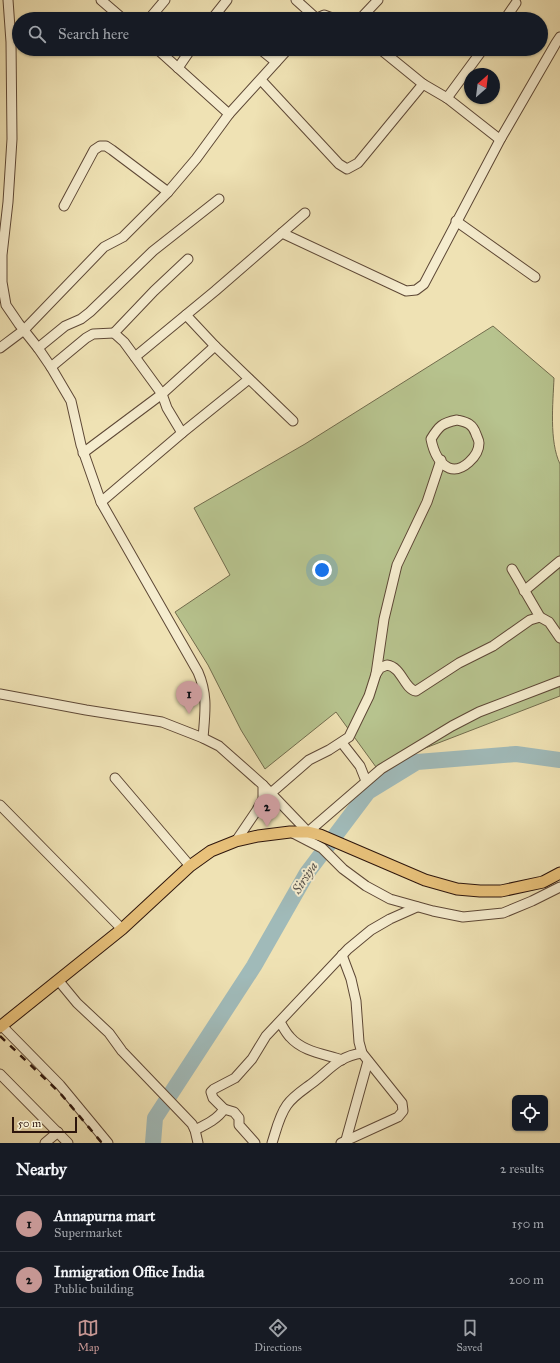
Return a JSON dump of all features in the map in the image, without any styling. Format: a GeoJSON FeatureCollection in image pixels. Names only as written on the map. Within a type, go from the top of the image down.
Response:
{"type":"FeatureCollection","features":[{"type":"Feature","properties":{"kind":"main road"},"geometry":{"type":"LineString","coordinates":[[1,1027],[122,929],[190,866],[211,851],[236,841],[258,836],[290,832],[308,832],[320,835],[424,880],[457,890],[501,891],[543,882],[560,873]]}},
{"type":"Feature","properties":{"kind":"street"},"geometry":{"type":"LineString","coordinates":[[8,0],[11,42],[12,132],[8,202],[2,256],[2,282],[6,305],[51,367],[71,401],[83,453],[101,502],[203,682],[206,697],[203,738]]}},
{"type":"Feature","properties":{"kind":"street"},"geometry":{"type":"LineString","coordinates":[[101,0],[115,12]]}},
{"type":"Feature","properties":{"kind":"street"},"geometry":{"type":"LineString","coordinates":[[155,12],[165,0]]}},
{"type":"Feature","properties":{"kind":"street"},"geometry":{"type":"LineString","coordinates":[[220,12],[227,0]]}},
{"type":"Feature","properties":{"kind":"street"},"geometry":{"type":"LineString","coordinates":[[296,0],[309,12]]}},
{"type":"Feature","properties":{"kind":"street"},"geometry":{"type":"LineString","coordinates":[[367,12],[378,0]]}},
{"type":"Feature","properties":{"kind":"street"},"geometry":{"type":"LineString","coordinates":[[510,12],[516,3]]}},
{"type":"Feature","properties":{"kind":"street"},"geometry":{"type":"LineString","coordinates":[[282,232],[406,291],[416,290],[424,284],[501,138],[556,42],[560,38]]}},
{"type":"Feature","properties":{"kind":"street"},"geometry":{"type":"LineString","coordinates":[[165,56],[229,114]]}},
{"type":"Feature","properties":{"kind":"street"},"geometry":{"type":"LineString","coordinates":[[178,68],[186,56]]}},
{"type":"Feature","properties":{"kind":"street"},"geometry":{"type":"LineString","coordinates":[[269,56],[276,62]]}},
{"type":"Feature","properties":{"kind":"street"},"geometry":{"type":"LineString","coordinates":[[0,348],[24,330],[104,247],[123,237],[168,192],[196,159],[229,114],[282,56]]}},
{"type":"Feature","properties":{"kind":"street"},"geometry":{"type":"LineString","coordinates":[[389,56],[423,84],[447,98],[498,138],[501,138]]}},
{"type":"Feature","properties":{"kind":"street"},"geometry":{"type":"LineString","coordinates":[[447,98],[478,56]]}},
{"type":"Feature","properties":{"kind":"street"},"geometry":{"type":"LineString","coordinates":[[261,80],[339,164],[347,169],[358,163],[423,84]]}},
{"type":"Feature","properties":{"kind":"street"},"geometry":{"type":"LineString","coordinates":[[64,206],[94,150],[100,146],[106,146],[112,150],[168,192]]}},
{"type":"Feature","properties":{"kind":"street"},"geometry":{"type":"LineString","coordinates":[[0,194],[8,202]]}},
{"type":"Feature","properties":{"kind":"street"},"geometry":{"type":"LineString","coordinates":[[38,348],[65,326],[81,319],[90,312],[153,251],[219,198]]}},
{"type":"Feature","properties":{"kind":"street"},"geometry":{"type":"LineString","coordinates":[[135,357],[305,213]]}},
{"type":"Feature","properties":{"kind":"street"},"geometry":{"type":"LineString","coordinates":[[456,221],[534,277]]}},
{"type":"Feature","properties":{"kind":"street"},"geometry":{"type":"LineString","coordinates":[[51,367],[93,334],[114,333],[154,291],[188,259]]}},
{"type":"Feature","properties":{"kind":"street"},"geometry":{"type":"LineString","coordinates":[[186,315],[215,346],[293,422]]}},
{"type":"Feature","properties":{"kind":"street"},"geometry":{"type":"LineString","coordinates":[[114,333],[124,342],[162,394],[167,408],[182,433]]}},
{"type":"Feature","properties":{"kind":"street"},"geometry":{"type":"LineString","coordinates":[[83,453],[162,394],[215,346]]}},
{"type":"Feature","properties":{"kind":"street"},"geometry":{"type":"LineString","coordinates":[[101,502],[182,433],[249,379]]}},
{"type":"Feature","properties":{"kind":"street"},"geometry":{"type":"LineString","coordinates":[[457,420],[469,424],[475,432],[479,442],[477,454],[466,465],[455,468],[448,467],[441,460],[434,451],[431,439],[438,428],[446,422],[457,420]]}},
{"type":"Feature","properties":{"kind":"street"},"geometry":{"type":"LineString","coordinates":[[271,793],[309,760],[342,743],[349,737],[359,718],[369,696],[376,674],[386,612],[397,564],[427,502],[441,460]]}},
{"type":"Feature","properties":{"kind":"street"},"geometry":{"type":"LineString","coordinates":[[524,591],[560,561]]}},
{"type":"Feature","properties":{"kind":"street"},"geometry":{"type":"LineString","coordinates":[[512,569],[540,617],[548,622],[560,638]]}},
{"type":"Feature","properties":{"kind":"street"},"geometry":{"type":"LineString","coordinates":[[376,674],[380,668],[390,665],[397,670],[411,690],[416,691],[459,663],[493,646],[530,620],[540,617]]}},
{"type":"Feature","properties":{"kind":"street"},"geometry":{"type":"LineString","coordinates":[[0,694],[162,722],[203,738],[219,746],[263,785],[308,832],[381,769],[452,726],[479,712],[560,681]]}},
{"type":"Feature","properties":{"kind":"street"},"geometry":{"type":"LineString","coordinates":[[342,743],[360,766],[366,781]]}},
{"type":"Feature","properties":{"kind":"street"},"geometry":{"type":"LineString","coordinates":[[115,778],[190,866]]}},
{"type":"Feature","properties":{"kind":"street"},"geometry":{"type":"LineString","coordinates":[[236,841],[258,810],[263,799],[263,785]]}},
{"type":"Feature","properties":{"kind":"street"},"geometry":{"type":"LineString","coordinates":[[0,805],[122,929]]}},
{"type":"Feature","properties":{"kind":"street"},"geometry":{"type":"LineString","coordinates":[[290,832],[322,848],[343,869],[366,886],[390,899],[433,911],[463,917],[503,913],[532,902],[560,887]]}},
{"type":"Feature","properties":{"kind":"street"},"geometry":{"type":"LineString","coordinates":[[254,1143],[239,1125],[239,1118],[234,1112],[224,1109],[213,1098],[211,1092],[235,1078],[252,1059],[266,1036],[342,955],[371,930],[390,919],[418,907]]}},
{"type":"Feature","properties":{"kind":"street"},"geometry":{"type":"LineString","coordinates":[[342,955],[351,979],[356,1002],[359,1042],[365,1057],[402,1103],[403,1111],[398,1117],[344,1142]]}},
{"type":"Feature","properties":{"kind":"street"},"geometry":{"type":"LineString","coordinates":[[58,980],[77,1003],[109,1033],[122,1050],[194,1127],[198,1143]]}},
{"type":"Feature","properties":{"kind":"street"},"geometry":{"type":"LineString","coordinates":[[280,1022],[291,1038],[302,1046],[316,1053],[342,1060]]}},
{"type":"Feature","properties":{"kind":"street"},"geometry":{"type":"LineString","coordinates":[[1,1027],[60,1085],[108,1143]]}},
{"type":"Feature","properties":{"kind":"street"},"geometry":{"type":"LineString","coordinates":[[272,1143],[286,1106],[296,1094],[351,1055],[365,1057]]}},
{"type":"Feature","properties":{"kind":"street"},"geometry":{"type":"LineString","coordinates":[[344,1142],[365,1057]]}},
{"type":"Feature","properties":{"kind":"street"},"geometry":{"type":"LineString","coordinates":[[0,1074],[68,1143]]}},
{"type":"Feature","properties":{"kind":"street"},"geometry":{"type":"LineString","coordinates":[[194,1127],[213,1120],[222,1114],[224,1109]]}},
{"type":"Feature","properties":{"kind":"street"},"geometry":{"type":"LineString","coordinates":[[45,1143],[58,1132]]}},
{"type":"Feature","properties":{"kind":"green space"},"geometry":{"type":"Polygon","coordinates":[[[493,326],[554,378],[553,433],[554,444],[560,464],[560,696],[376,767],[336,712],[265,769],[241,730],[208,665],[175,612],[230,575],[194,508],[305,444],[493,326]]]}},
{"type":"Feature","properties":{"kind":"waterway","name":"Sirsiya"},"geometry":{"type":"LineString","coordinates":[[153,1143],[155,1118],[254,966],[307,873],[368,792],[417,762],[516,754],[560,760]]}},
{"type":"Feature","properties":{"kind":"railway"},"geometry":{"type":"LineString","coordinates":[[0,1036],[60,1093],[102,1143]]}},
{"type":"Feature","properties":{"kind":"place","name":"Annapurna mart"},"geometry":{"type":"Point","coordinates":[189,714]}},
{"type":"Feature","properties":{"kind":"place","name":"Inmigration Office India"},"geometry":{"type":"Point","coordinates":[267,827]}}]}
